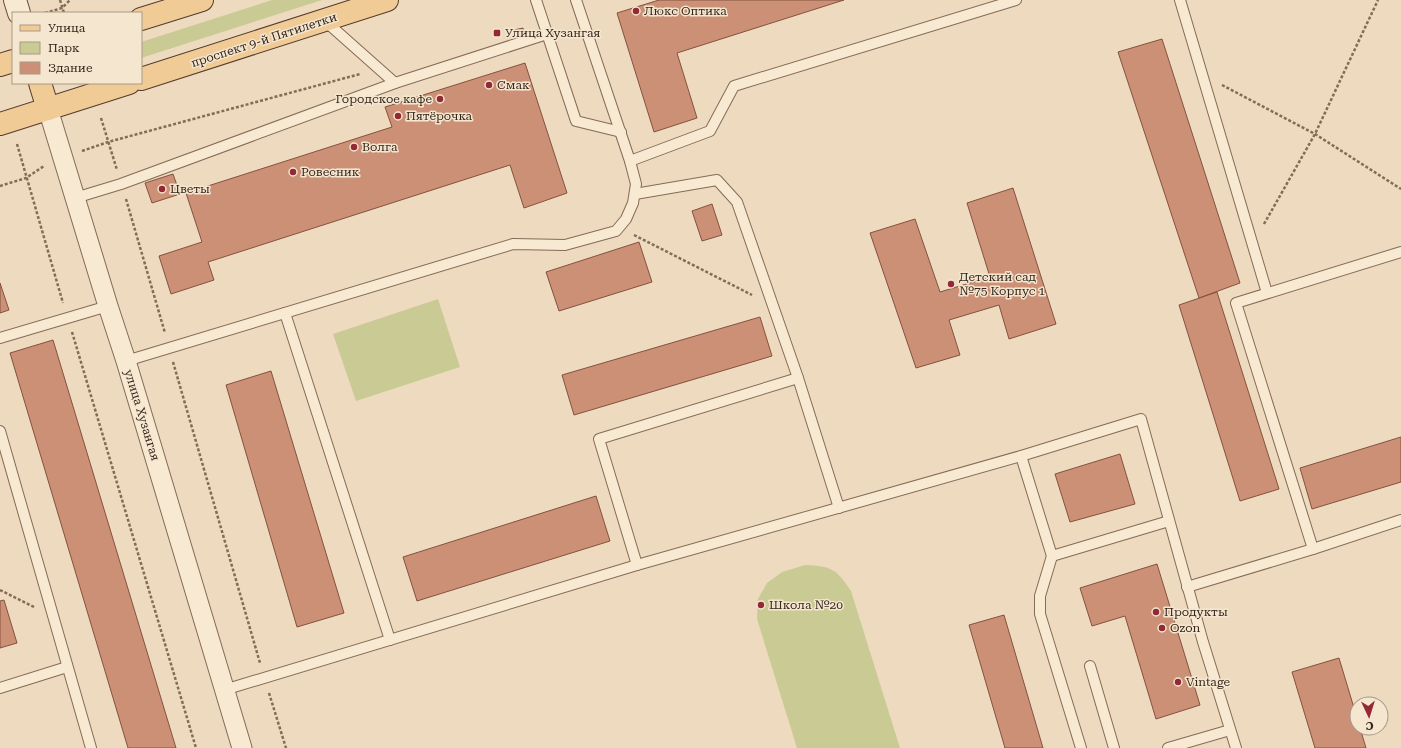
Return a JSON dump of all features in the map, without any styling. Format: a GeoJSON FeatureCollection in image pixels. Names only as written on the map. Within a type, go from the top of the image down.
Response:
{"type":"FeatureCollection","features":[{"type":"Feature","properties":{"kind":"main road"},"geometry":{"type":"LineString","coordinates":[[142,19],[202,0]]}},
{"type":"Feature","properties":{"kind":"main road","name":"проспект 9-й Пятилетки"},"geometry":{"type":"LineString","coordinates":[[142,79],[387,0]]}},
{"type":"Feature","properties":{"kind":"main road"},"geometry":{"type":"LineString","coordinates":[[0,65],[12,61]]}},
{"type":"Feature","properties":{"kind":"main road","name":"улица Хузангая"},"geometry":{"type":"LineString","coordinates":[[40,84],[48,109]]}},
{"type":"Feature","properties":{"kind":"main road"},"geometry":{"type":"LineString","coordinates":[[0,124],[126,84]]}},
{"type":"Feature","properties":{"kind":"street"},"geometry":{"type":"LineString","coordinates":[[15,0],[19,12]]}},
{"type":"Feature","properties":{"kind":"street","name":"улица Хузангая"},"geometry":{"type":"LineString","coordinates":[[48,109],[126,361],[242,748]]}},
{"type":"Feature","properties":{"kind":"lane"},"geometry":{"type":"LineString","coordinates":[[536,0],[576,121],[621,132]]}},
{"type":"Feature","properties":{"kind":"lane"},"geometry":{"type":"LineString","coordinates":[[126,361],[513,244],[565,244],[616,231],[626,219],[633,202],[636,184],[621,132],[576,0]]}},
{"type":"Feature","properties":{"kind":"lane"},"geometry":{"type":"LineString","coordinates":[[630,161],[710,130],[734,86],[1016,0]]}},
{"type":"Feature","properties":{"kind":"lane"},"geometry":{"type":"LineString","coordinates":[[1180,0],[1267,293]]}},
{"type":"Feature","properties":{"kind":"lane"},"geometry":{"type":"LineString","coordinates":[[324,20],[395,83]]}},
{"type":"Feature","properties":{"kind":"lane"},"geometry":{"type":"LineString","coordinates":[[76,198],[121,184],[395,83],[547,34]]}},
{"type":"Feature","properties":{"kind":"lane"},"geometry":{"type":"LineString","coordinates":[[635,194],[717,180],[736,202],[798,378],[839,508]]}},
{"type":"Feature","properties":{"kind":"lane"},"geometry":{"type":"LineString","coordinates":[[1313,549],[1236,303],[1401,252]]}},
{"type":"Feature","properties":{"kind":"lane"},"geometry":{"type":"LineString","coordinates":[[0,338],[108,306]]}},
{"type":"Feature","properties":{"kind":"lane"},"geometry":{"type":"LineString","coordinates":[[285,313],[390,640]]}},
{"type":"Feature","properties":{"kind":"lane"},"geometry":{"type":"LineString","coordinates":[[637,565],[599,439],[798,378]]}},
{"type":"Feature","properties":{"kind":"lane"},"geometry":{"type":"LineString","coordinates":[[224,690],[637,565],[1021,456],[1141,419],[1187,587],[1236,748]]}},
{"type":"Feature","properties":{"kind":"lane"},"geometry":{"type":"LineString","coordinates":[[0,431],[91,748]]}},
{"type":"Feature","properties":{"kind":"lane"},"geometry":{"type":"LineString","coordinates":[[1021,456],[1052,556],[1040,596],[1040,614],[1081,748]]}},
{"type":"Feature","properties":{"kind":"lane"},"geometry":{"type":"LineString","coordinates":[[1187,587],[1313,549],[1401,520]]}},
{"type":"Feature","properties":{"kind":"lane"},"geometry":{"type":"LineString","coordinates":[[1052,556],[1169,521]]}},
{"type":"Feature","properties":{"kind":"lane"},"geometry":{"type":"LineString","coordinates":[[1090,666],[1114,748]]}},
{"type":"Feature","properties":{"kind":"lane"},"geometry":{"type":"LineString","coordinates":[[0,688],[67,667]]}},
{"type":"Feature","properties":{"kind":"lane"},"geometry":{"type":"LineString","coordinates":[[1168,748],[1230,730]]}},
{"type":"Feature","properties":{"kind":"path"},"geometry":{"type":"LineString","coordinates":[[60,0],[64,12]]}},
{"type":"Feature","properties":{"kind":"path"},"geometry":{"type":"LineString","coordinates":[[48,12],[62,8],[70,0]]}},
{"type":"Feature","properties":{"kind":"path"},"geometry":{"type":"LineString","coordinates":[[1253,244],[1315,134],[1378,0]]}},
{"type":"Feature","properties":{"kind":"path"},"geometry":{"type":"LineString","coordinates":[[81,151],[108,142],[380,69]]}},
{"type":"Feature","properties":{"kind":"path"},"geometry":{"type":"LineString","coordinates":[[1202,74],[1315,134],[1401,189]]}},
{"type":"Feature","properties":{"kind":"path"},"geometry":{"type":"LineString","coordinates":[[101,118],[264,678],[286,748]]}},
{"type":"Feature","properties":{"kind":"path"},"geometry":{"type":"LineString","coordinates":[[17,144],[196,748]]}},
{"type":"Feature","properties":{"kind":"path"},"geometry":{"type":"LineString","coordinates":[[0,186],[26,178],[45,165]]}},
{"type":"Feature","properties":{"kind":"path"},"geometry":{"type":"LineString","coordinates":[[619,227],[772,306]]}},
{"type":"Feature","properties":{"kind":"path"},"geometry":{"type":"LineString","coordinates":[[0,590],[53,616]]}},
{"type":"Feature","properties":{"kind":"green space"},"geometry":{"type":"Polygon","coordinates":[[[272,0],[322,0],[142,58],[142,42],[272,0]]]}},
{"type":"Feature","properties":{"kind":"green space"},"geometry":{"type":"Polygon","coordinates":[[[438,299],[460,367],[356,401],[333,334],[438,299]]]}},
{"type":"Feature","properties":{"kind":"green space"},"geometry":{"type":"Polygon","coordinates":[[[805,565],[821,566],[832,570],[837,573],[851,591],[900,748],[797,748],[757,619],[758,599],[767,583],[782,572],[805,565]]]}},
{"type":"Feature","properties":{"kind":"building"},"geometry":{"type":"Polygon","coordinates":[[[659,0],[844,0],[677,53],[697,118],[654,132],[617,13],[659,0]]]}},
{"type":"Feature","properties":{"kind":"building"},"geometry":{"type":"Polygon","coordinates":[[[523,28],[525,35],[517,37],[514,30],[523,28]]]}},
{"type":"Feature","properties":{"kind":"building"},"geometry":{"type":"Polygon","coordinates":[[[1162,39],[1240,283],[1199,298],[1118,52],[1162,39]]]}},
{"type":"Feature","properties":{"kind":"building"},"geometry":{"type":"Polygon","coordinates":[[[525,63],[567,193],[524,208],[510,165],[208,262],[214,280],[171,294],[159,256],[202,242],[186,193],[392,127],[385,107],[525,63]]]}},
{"type":"Feature","properties":{"kind":"building","name":"Цветы"},"geometry":{"type":"Polygon","coordinates":[[[173,174],[180,194],[152,203],[145,183],[173,174]]]}},
{"type":"Feature","properties":{"kind":"building"},"geometry":{"type":"Polygon","coordinates":[[[1013,188],[1056,324],[1009,339],[999,305],[949,320],[960,355],[916,368],[870,233],[915,219],[940,292],[990,277],[967,203],[1013,188]]]}},
{"type":"Feature","properties":{"kind":"building"},"geometry":{"type":"Polygon","coordinates":[[[712,204],[722,235],[702,241],[692,211],[712,204]]]}},
{"type":"Feature","properties":{"kind":"building"},"geometry":{"type":"Polygon","coordinates":[[[639,242],[652,282],[559,311],[546,272],[639,242]]]}},
{"type":"Feature","properties":{"kind":"building"},"geometry":{"type":"Polygon","coordinates":[[[0,283],[9,310],[0,313],[0,283]]]}},
{"type":"Feature","properties":{"kind":"building"},"geometry":{"type":"Polygon","coordinates":[[[1217,292],[1279,489],[1240,501],[1179,305],[1217,292]]]}},
{"type":"Feature","properties":{"kind":"building"},"geometry":{"type":"Polygon","coordinates":[[[760,317],[772,356],[574,415],[562,375],[760,317]]]}},
{"type":"Feature","properties":{"kind":"building"},"geometry":{"type":"Polygon","coordinates":[[[53,340],[176,748],[128,748],[10,353],[53,340]]]}},
{"type":"Feature","properties":{"kind":"building"},"geometry":{"type":"Polygon","coordinates":[[[271,371],[344,613],[297,627],[226,385],[271,371]]]}},
{"type":"Feature","properties":{"kind":"building"},"geometry":{"type":"Polygon","coordinates":[[[1401,437],[1401,482],[1312,509],[1300,468],[1401,437]]]}},
{"type":"Feature","properties":{"kind":"building"},"geometry":{"type":"Polygon","coordinates":[[[1120,454],[1135,504],[1070,522],[1055,474],[1120,454]]]}},
{"type":"Feature","properties":{"kind":"building"},"geometry":{"type":"Polygon","coordinates":[[[596,496],[610,541],[417,601],[403,557],[596,496]]]}},
{"type":"Feature","properties":{"kind":"building"},"geometry":{"type":"Polygon","coordinates":[[[1157,564],[1200,705],[1156,719],[1125,616],[1092,626],[1080,588],[1157,564]]]}},
{"type":"Feature","properties":{"kind":"building"},"geometry":{"type":"Polygon","coordinates":[[[4,600],[17,643],[0,648],[0,601],[4,600]]]}},
{"type":"Feature","properties":{"kind":"building"},"geometry":{"type":"Polygon","coordinates":[[[1004,615],[1043,748],[1005,748],[969,625],[1004,615]]]}},
{"type":"Feature","properties":{"kind":"building"},"geometry":{"type":"Polygon","coordinates":[[[1339,658],[1350,696],[1349,696],[1349,736],[1362,736],[1366,748],[1315,748],[1292,672],[1339,658]]]}},
{"type":"Feature","properties":{"kind":"place","name":"Люкс Оптика"},"geometry":{"type":"Point","coordinates":[636,11]}},
{"type":"Feature","properties":{"kind":"place","name":"Улица Хузангая"},"geometry":{"type":"Point","coordinates":[497,33]}},
{"type":"Feature","properties":{"kind":"place","name":"Смак"},"geometry":{"type":"Point","coordinates":[489,85]}},
{"type":"Feature","properties":{"kind":"place","name":"Городское кафе"},"geometry":{"type":"Point","coordinates":[440,99]}},
{"type":"Feature","properties":{"kind":"place","name":"Пятёрочка"},"geometry":{"type":"Point","coordinates":[398,116]}},
{"type":"Feature","properties":{"kind":"place","name":"Волга"},"geometry":{"type":"Point","coordinates":[354,147]}},
{"type":"Feature","properties":{"kind":"place","name":"Ровесник"},"geometry":{"type":"Point","coordinates":[293,172]}},
{"type":"Feature","properties":{"kind":"place","name":"Цветы"},"geometry":{"type":"Point","coordinates":[162,189]}},
{"type":"Feature","properties":{"kind":"place","name":"Детский сад №75 Корпус 1"},"geometry":{"type":"Point","coordinates":[951,284]}},
{"type":"Feature","properties":{"kind":"place","name":"Школа №20"},"geometry":{"type":"Point","coordinates":[761,605]}},
{"type":"Feature","properties":{"kind":"place","name":"Продукты"},"geometry":{"type":"Point","coordinates":[1156,612]}},
{"type":"Feature","properties":{"kind":"place","name":"Ozon"},"geometry":{"type":"Point","coordinates":[1162,628]}},
{"type":"Feature","properties":{"kind":"place","name":"Vintage"},"geometry":{"type":"Point","coordinates":[1178,682]}}]}
